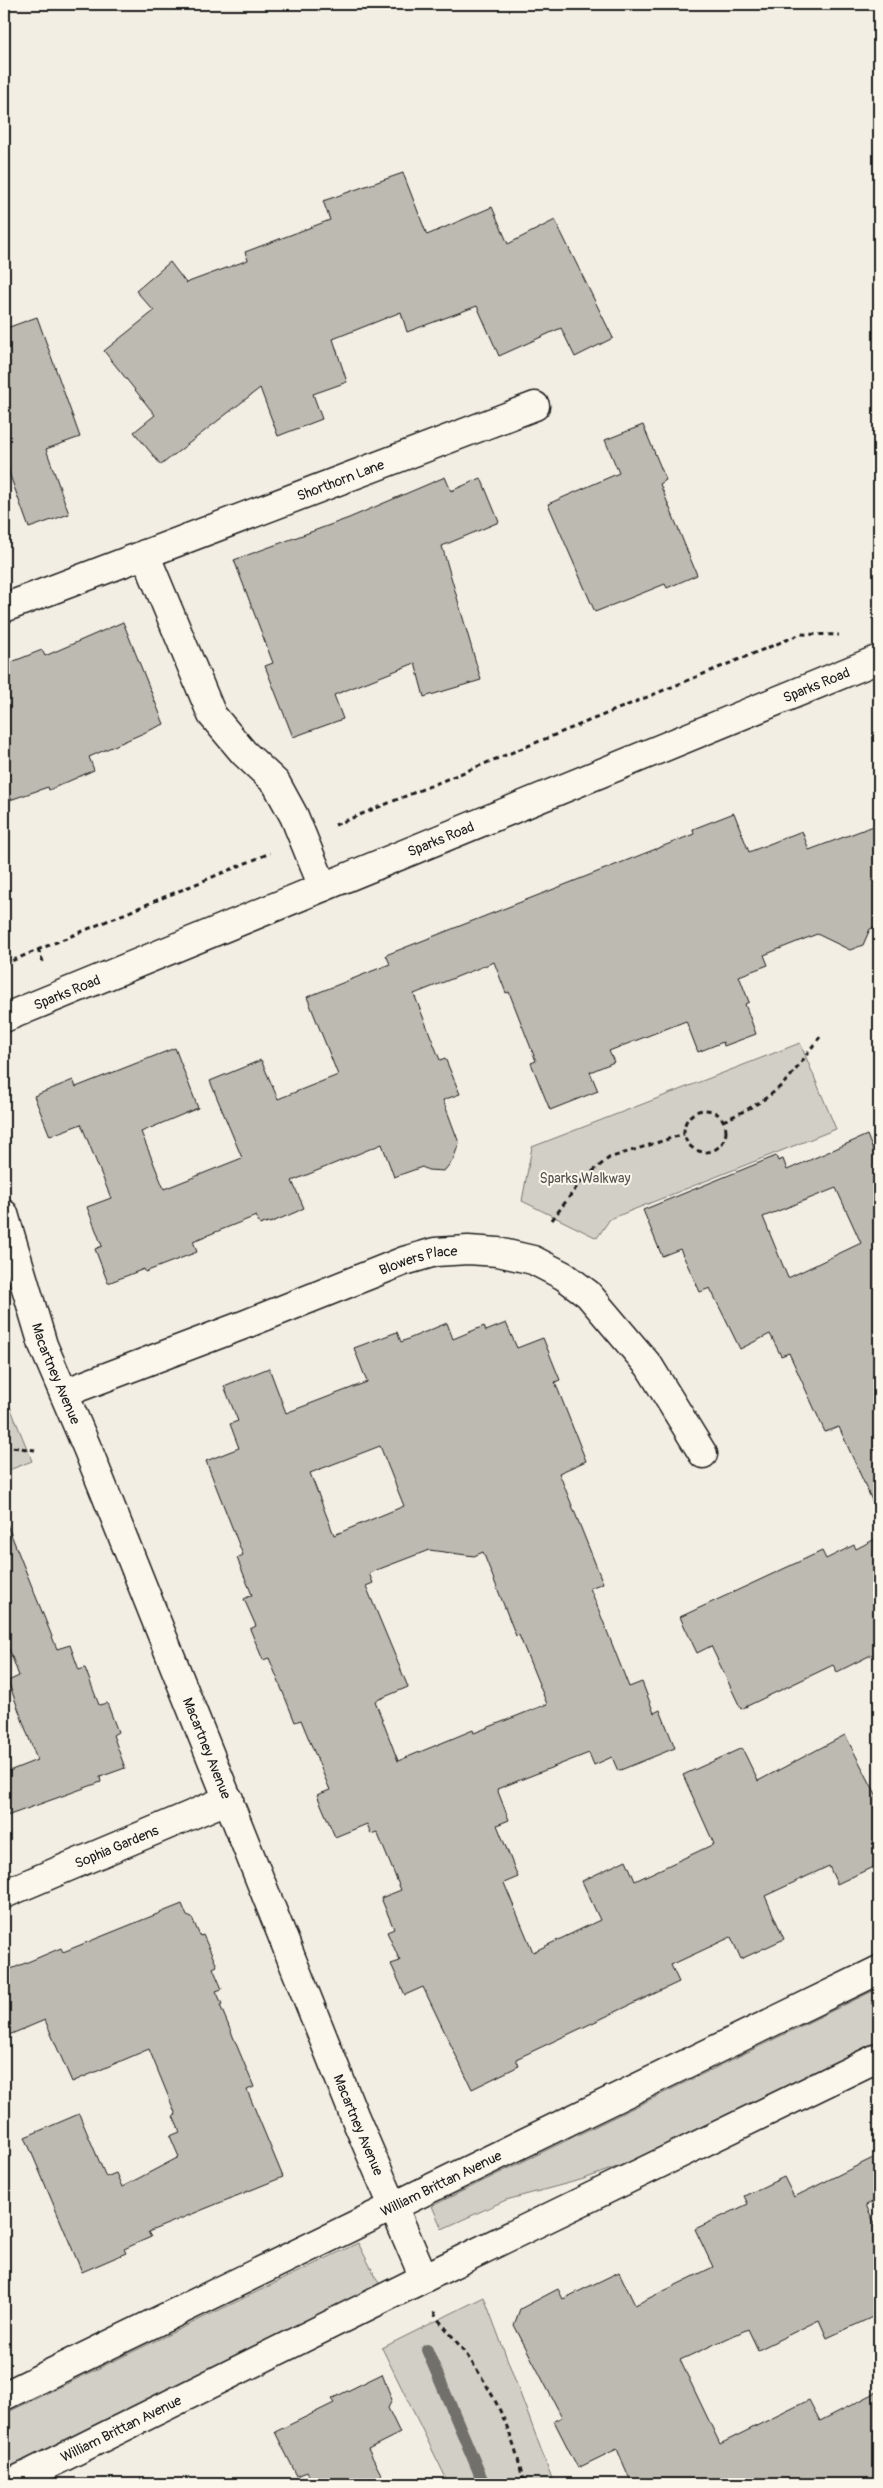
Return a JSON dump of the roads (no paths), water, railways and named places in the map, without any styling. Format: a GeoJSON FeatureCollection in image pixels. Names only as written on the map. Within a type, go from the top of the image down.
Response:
{"type":"FeatureCollection","features":[{"type":"Feature","properties":{"kind":"street","name":"Shorthorn Lane"},"geometry":{"type":"LineString","coordinates":[[4,608],[535,406]]}},
{"type":"Feature","properties":{"kind":"street"},"geometry":{"type":"LineString","coordinates":[[145,554],[212,715],[244,753],[276,783],[294,816],[323,887]]}},
{"type":"Feature","properties":{"kind":"street","name":"Sparks Road"},"geometry":{"type":"LineString","coordinates":[[4,1018],[879,658]]}},
{"type":"Feature","properties":{"kind":"street","name":"Macartney Avenue"},"geometry":{"type":"LineString","coordinates":[[4,1214],[43,1344],[229,1799],[354,2115],[424,2278]]}},
{"type":"Feature","properties":{"kind":"street","name":"Blowers Place"},"geometry":{"type":"LineString","coordinates":[[64,1392],[246,1324],[404,1261],[435,1252],[468,1250],[498,1252],[532,1260],[564,1276],[588,1294],[649,1366],[703,1454]]}},
{"type":"Feature","properties":{"kind":"street"},"geometry":{"type":"LineString","coordinates":[[4,1264],[43,1344]]}},
{"type":"Feature","properties":{"kind":"street","name":"Sophia Gardens"},"geometry":{"type":"LineString","coordinates":[[4,1894],[229,1799]]}},
{"type":"Feature","properties":{"kind":"street","name":"William Brittan Avenue"},"geometry":{"type":"LineString","coordinates":[[4,2396],[879,1970]]}},
{"type":"Feature","properties":{"kind":"street","name":"William Brittan Avenue"},"geometry":{"type":"LineString","coordinates":[[9,2484],[424,2278],[879,2058]]}},
{"type":"Feature","properties":{"kind":"waterway"},"geometry":{"type":"LineString","coordinates":[[427,2350],[484,2484]]}},
{"type":"Feature","properties":{"kind":"park label","name":"Sparks Walkway"},"geometry":{"type":"Point","coordinates":[585,1178]}}]}
